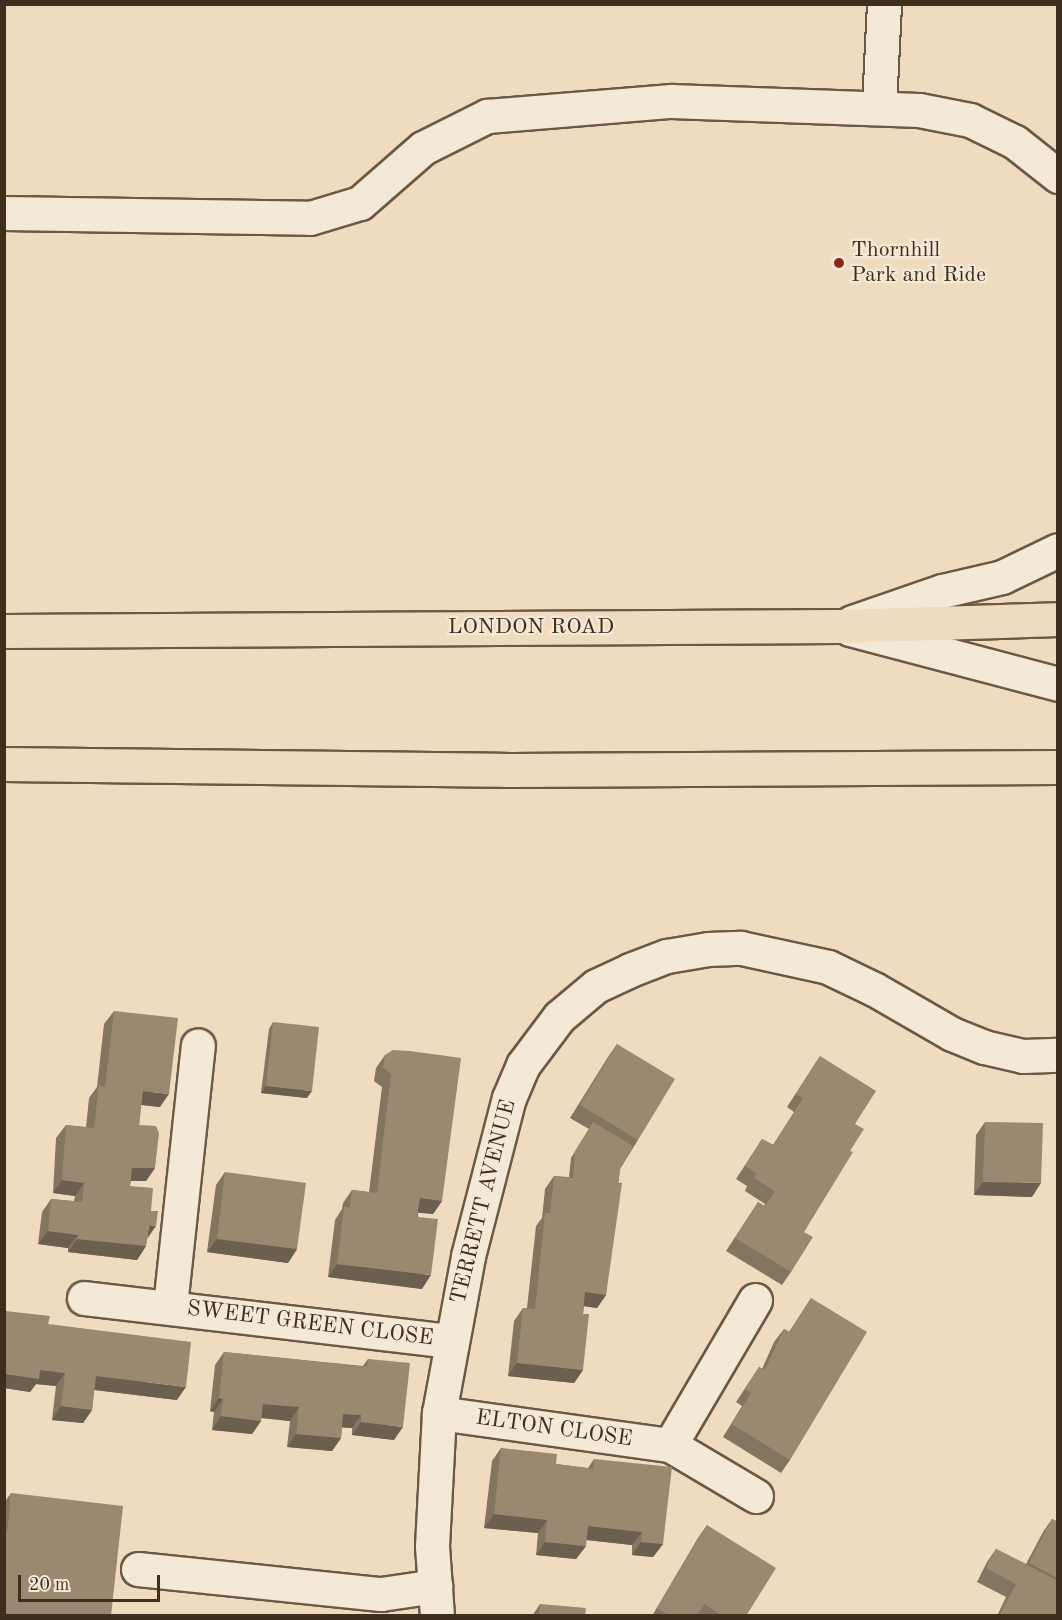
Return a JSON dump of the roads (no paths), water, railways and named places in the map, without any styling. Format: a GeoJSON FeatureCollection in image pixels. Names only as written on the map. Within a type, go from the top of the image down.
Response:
{"type":"FeatureCollection","features":[{"type":"Feature","properties":{"kind":"highway","name":"LONDON ROAD"},"geometry":{"type":"LineString","coordinates":[[4,630],[839,626],[1058,618]]}},
{"type":"Feature","properties":{"kind":"highway"},"geometry":{"type":"LineString","coordinates":[[4,764],[510,770],[1058,767]]}},
{"type":"Feature","properties":{"kind":"street"},"geometry":{"type":"LineString","coordinates":[[879,106],[884,4]]}},
{"type":"Feature","properties":{"kind":"street"},"geometry":{"type":"LineString","coordinates":[[4,213],[310,218],[360,203],[423,148],[487,116],[671,101],[879,106],[970,120],[1014,142],[1058,176]]}},
{"type":"Feature","properties":{"kind":"street"},"geometry":{"type":"LineString","coordinates":[[839,626],[942,591],[1002,577],[1058,550]]}},
{"type":"Feature","properties":{"kind":"street"},"geometry":{"type":"LineString","coordinates":[[839,626],[1058,684]]}},
{"type":"Feature","properties":{"kind":"street","name":"TERRETT AVENUE"},"geometry":{"type":"LineString","coordinates":[[436,1601],[433,1504],[439,1413],[470,1246],[509,1098],[523,1065],[545,1034],[596,986],[667,956],[741,948],[828,967],[874,989],[952,1035],[984,1047],[1023,1056],[1058,1055]]}},
{"type":"Feature","properties":{"kind":"street","name":"SWEET GREEN CLOSE"},"geometry":{"type":"LineString","coordinates":[[170,1306],[198,1045]]}},
{"type":"Feature","properties":{"kind":"street","name":"SWEET GREEN CLOSE"},"geometry":{"type":"LineString","coordinates":[[84,1298],[170,1306],[451,1341]]}},
{"type":"Feature","properties":{"kind":"street"},"geometry":{"type":"LineString","coordinates":[[670,1445],[755,1300]]}},
{"type":"Feature","properties":{"kind":"street","name":"ELTON CLOSE"},"geometry":{"type":"LineString","coordinates":[[439,1413],[670,1445],[756,1496]]}},
{"type":"Feature","properties":{"kind":"street"},"geometry":{"type":"LineString","coordinates":[[138,1569],[436,1601]]}},
{"type":"Feature","properties":{"kind":"place","name":"Thornhill Park and Ride"},"geometry":{"type":"Point","coordinates":[839,263]}}]}
